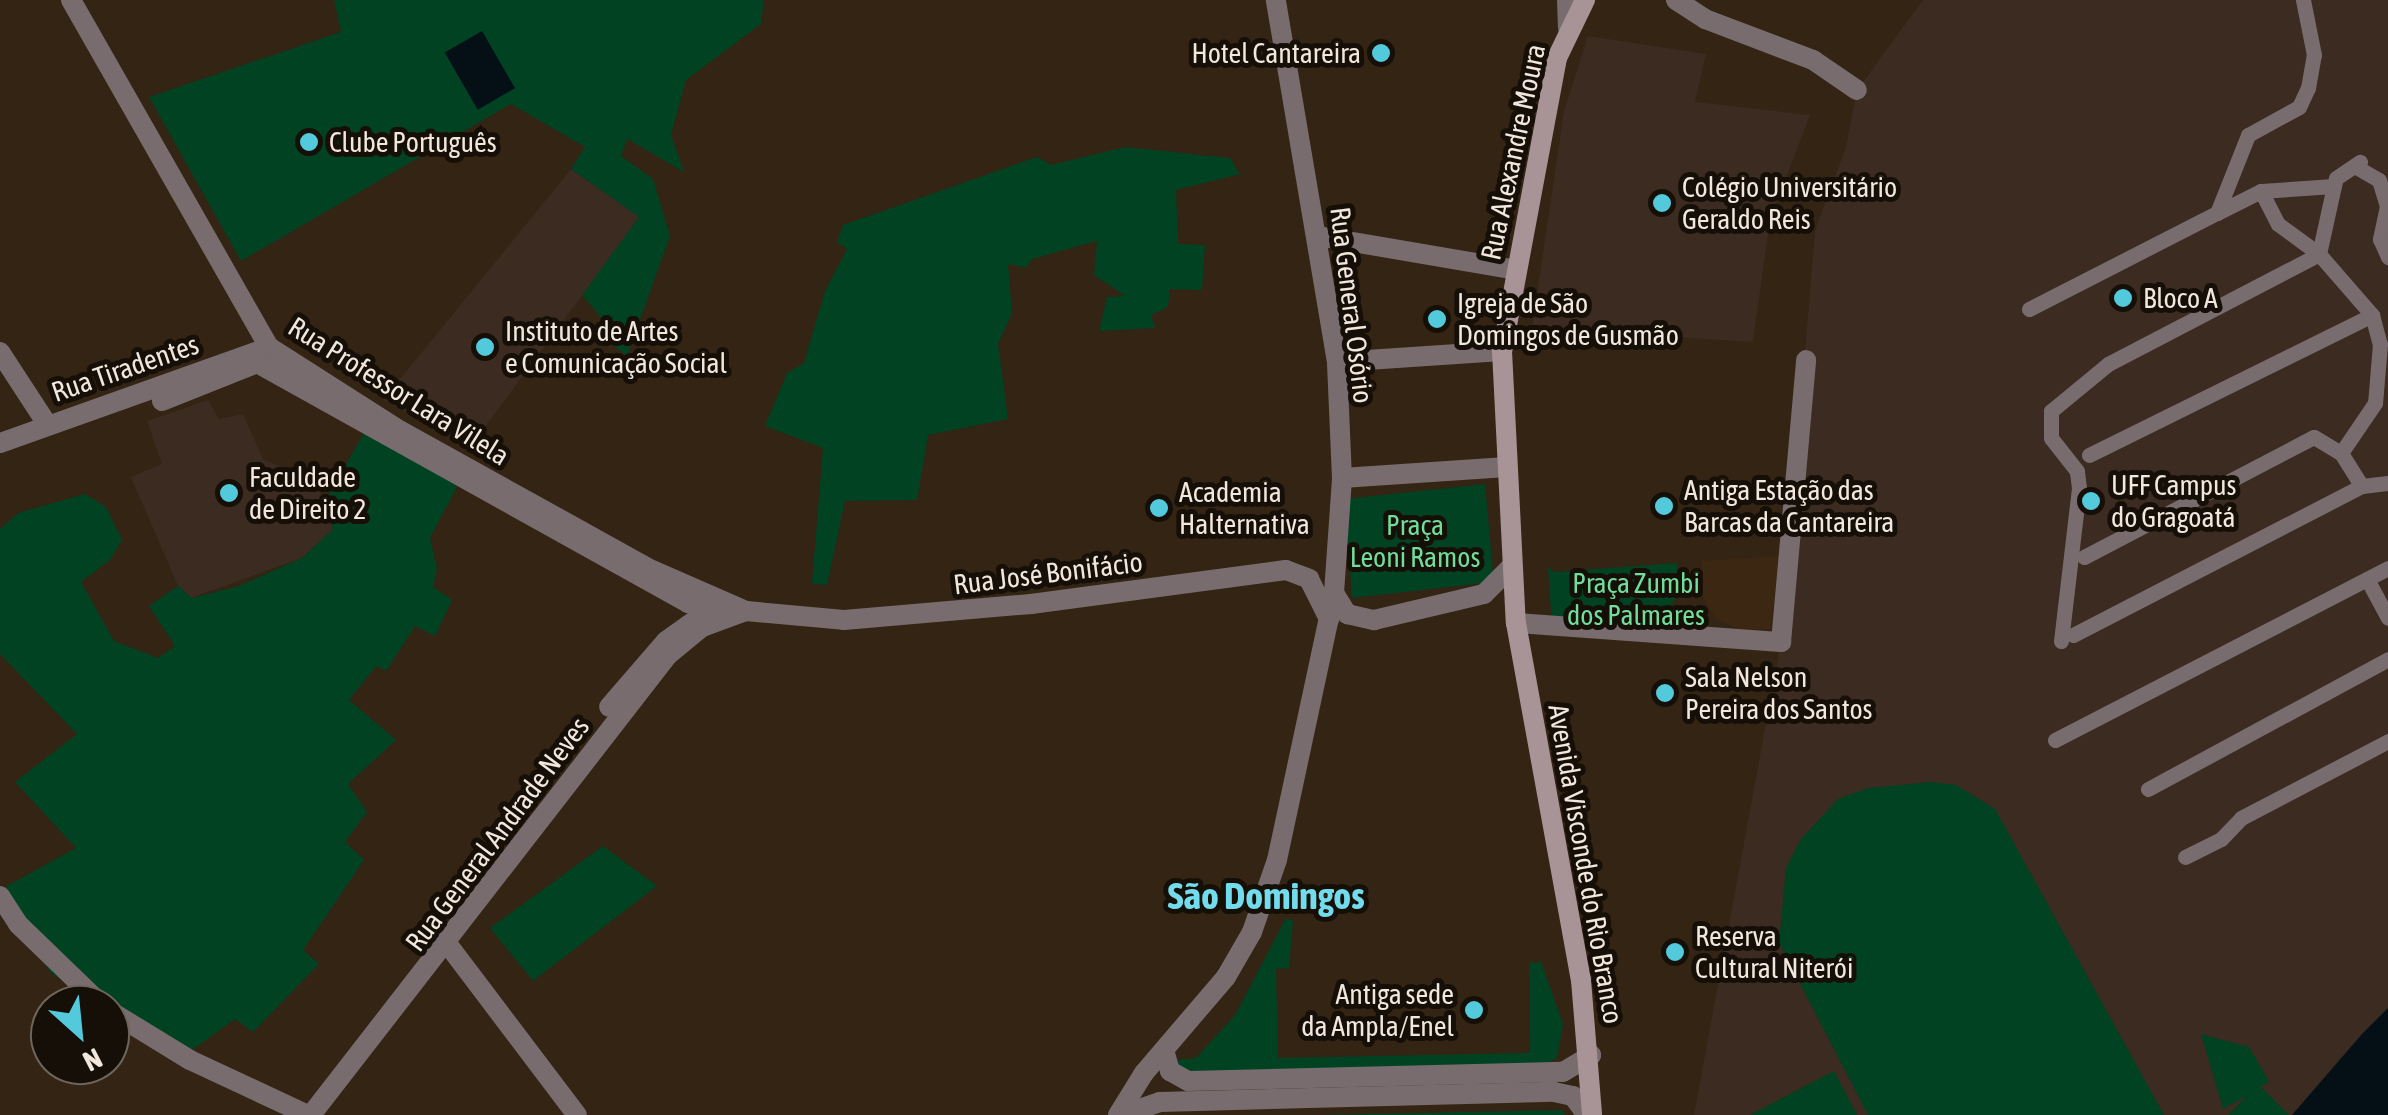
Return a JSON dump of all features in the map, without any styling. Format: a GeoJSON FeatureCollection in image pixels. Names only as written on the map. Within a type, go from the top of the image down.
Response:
{"type":"FeatureCollection","features":[{"type":"Feature","properties":{"kind":"main road","name":"Rua Alexandre Moura"},"geometry":{"type":"LineString","coordinates":[[1507,467],[1502,351],[1556,58],[1568,28],[1586,0]]}},
{"type":"Feature","properties":{"kind":"main road"},"geometry":{"type":"LineString","coordinates":[[1507,467],[1516,624]]}},
{"type":"Feature","properties":{"kind":"main road","name":"Avenida Visconde do Rio Branco"},"geometry":{"type":"LineString","coordinates":[[1516,624],[1591,1055],[1590,1115]]}},
{"type":"Feature","properties":{"kind":"street","name":"Rua Professor Lara Vilela"},"geometry":{"type":"LineString","coordinates":[[71,0],[270,347],[401,431],[636,562],[746,611]]}},
{"type":"Feature","properties":{"kind":"street","name":"Rua General Osório"},"geometry":{"type":"LineString","coordinates":[[1164,1050],[1226,976],[1264,903],[1334,593],[1342,478],[1338,362],[1276,0]]}},
{"type":"Feature","properties":{"kind":"street"},"geometry":{"type":"LineString","coordinates":[[1566,0],[1568,28]]}},
{"type":"Feature","properties":{"kind":"street"},"geometry":{"type":"LineString","coordinates":[[1676,0],[1705,19],[1812,60],[1857,90]]}},
{"type":"Feature","properties":{"kind":"street"},"geometry":{"type":"LineString","coordinates":[[2217,212],[2248,135],[2300,106],[2308,88],[2314,55],[2304,0]]}},
{"type":"Feature","properties":{"kind":"street"},"geometry":{"type":"LineString","coordinates":[[2320,254],[2336,178],[2359,165],[2380,180],[2388,206],[2380,238],[2388,257]]}},
{"type":"Feature","properties":{"kind":"street"},"geometry":{"type":"LineString","coordinates":[[2029,309],[2262,190],[2334,186]]}},
{"type":"Feature","properties":{"kind":"street"},"geometry":{"type":"LineString","coordinates":[[2262,190],[2278,224],[2320,254],[2372,315],[2380,344],[2375,403],[2341,453]]}},
{"type":"Feature","properties":{"kind":"street"},"geometry":{"type":"LineString","coordinates":[[1318,236],[1516,270]]}},
{"type":"Feature","properties":{"kind":"street"},"geometry":{"type":"LineString","coordinates":[[2320,254],[2108,364],[2051,411],[2051,438],[2077,471],[2079,488],[2067,638],[2362,486],[2388,482]]}},
{"type":"Feature","properties":{"kind":"street"},"geometry":{"type":"LineString","coordinates":[[2089,455],[2372,315]]}},
{"type":"Feature","properties":{"kind":"street","name":"Rua Tiradentes"},"geometry":{"type":"LineString","coordinates":[[0,443],[270,347]]}},
{"type":"Feature","properties":{"kind":"street"},"geometry":{"type":"LineString","coordinates":[[1338,362],[1502,351]]}},
{"type":"Feature","properties":{"kind":"street"},"geometry":{"type":"LineString","coordinates":[[0,352],[48,424]]}},
{"type":"Feature","properties":{"kind":"street"},"geometry":{"type":"LineString","coordinates":[[1516,624],[1782,642],[1806,360]]}},
{"type":"Feature","properties":{"kind":"street"},"geometry":{"type":"LineString","coordinates":[[162,401],[257,363],[332,410],[688,603],[711,610],[666,640],[608,707]]}},
{"type":"Feature","properties":{"kind":"street"},"geometry":{"type":"LineString","coordinates":[[2084,557],[2314,437],[2341,453],[2362,486]]}},
{"type":"Feature","properties":{"kind":"street"},"geometry":{"type":"LineString","coordinates":[[1342,478],[1507,467]]}},
{"type":"Feature","properties":{"kind":"street"},"geometry":{"type":"LineString","coordinates":[[1334,593],[1347,614],[1374,620],[1484,594],[1511,567]]}},
{"type":"Feature","properties":{"kind":"street"},"geometry":{"type":"LineString","coordinates":[[2055,740],[2388,568]]}},
{"type":"Feature","properties":{"kind":"street","name":"Rua José Bonifácio"},"geometry":{"type":"LineString","coordinates":[[746,611],[810,620],[929,615],[1286,570],[1309,580],[1329,619]]}},
{"type":"Feature","properties":{"kind":"street"},"geometry":{"type":"LineString","coordinates":[[2367,579],[2388,618]]}},
{"type":"Feature","properties":{"kind":"street","name":"Rua General Andrade Neves"},"geometry":{"type":"LineString","coordinates":[[310,1115],[448,946],[668,656],[702,627],[746,611]]}},
{"type":"Feature","properties":{"kind":"street"},"geometry":{"type":"LineString","coordinates":[[2148,788],[2388,659]]}},
{"type":"Feature","properties":{"kind":"street"},"geometry":{"type":"LineString","coordinates":[[2185,856],[2220,839],[2241,818],[2388,740]]}},
{"type":"Feature","properties":{"kind":"street"},"geometry":{"type":"LineString","coordinates":[[0,896],[18,924],[81,985]]}},
{"type":"Feature","properties":{"kind":"street"},"geometry":{"type":"LineString","coordinates":[[448,946],[578,1115]]}},
{"type":"Feature","properties":{"kind":"street"},"geometry":{"type":"LineString","coordinates":[[130,1023],[190,1060],[310,1115]]}},
{"type":"Feature","properties":{"kind":"street"},"geometry":{"type":"LineString","coordinates":[[1164,1050],[1170,1071],[1188,1081],[1562,1072],[1591,1055]]}},
{"type":"Feature","properties":{"kind":"street"},"geometry":{"type":"LineString","coordinates":[[1120,1115],[1164,1050]]}},
{"type":"Feature","properties":{"kind":"street"},"geometry":{"type":"LineString","coordinates":[[1120,1115],[1160,1102],[1561,1092],[1590,1115]]}},
{"type":"Feature","properties":{"kind":"shaded area","name":"UFF Campus do Gragoatá"},"geometry":{"type":"Polygon","coordinates":[[[1923,0],[2388,0],[2388,1008],[2292,1115],[1694,1115],[1781,642],[1815,231],[1846,147],[1857,90],[1923,0]]]}},
{"type":"Feature","properties":{"kind":"shaded area"},"geometry":{"type":"Polygon","coordinates":[[[482,31],[515,88],[478,110],[445,52],[482,31]]]}},
{"type":"Feature","properties":{"kind":"shaded area","name":"Colégio Universitário Geraldo Reis"},"geometry":{"type":"Polygon","coordinates":[[[1588,36],[1706,54],[1695,102],[1810,115],[1770,220],[1753,342],[1532,328],[1564,111],[1588,36]]]}},
{"type":"Feature","properties":{"kind":"shaded area","name":"Instituto de Artes e Comunicação Social"},"geometry":{"type":"Polygon","coordinates":[[[571,169],[640,217],[471,446],[383,400],[571,169]]]}},
{"type":"Feature","properties":{"kind":"shaded area","name":"Faculdade de Direito 2"},"geometry":{"type":"Polygon","coordinates":[[[208,400],[219,419],[243,414],[263,459],[316,483],[334,528],[302,558],[191,598],[178,586],[131,477],[162,464],[147,421],[208,400]]]}},
{"type":"Feature","properties":{"kind":"shaded area"},"geometry":{"type":"Polygon","coordinates":[[[1780,556],[1770,629],[1739,629],[1716,619],[1701,593],[1702,561],[1780,556]]]}},
{"type":"Feature","properties":{"kind":"shaded area"},"geometry":{"type":"Polygon","coordinates":[[[2388,1008],[2388,1115],[2292,1115],[2362,1034],[2388,1008]]]}},
{"type":"Feature","properties":{"kind":"green space","name":"Clube Português"},"geometry":{"type":"Polygon","coordinates":[[[334,0],[764,0],[761,24],[686,80],[671,135],[684,172],[627,139],[621,156],[653,179],[670,236],[627,356],[609,342],[604,321],[582,295],[639,217],[571,169],[585,147],[511,104],[241,261],[149,97],[341,32],[334,0]]]}},
{"type":"Feature","properties":{"kind":"green space"},"geometry":{"type":"Polygon","coordinates":[[[1125,147],[1230,158],[1240,174],[1176,190],[1178,244],[1205,245],[1202,290],[1170,289],[1168,307],[1151,315],[1155,328],[1099,331],[1107,297],[1125,296],[1094,275],[1097,241],[1032,259],[1026,268],[1008,264],[1012,313],[998,344],[1008,419],[928,435],[917,500],[845,501],[827,585],[812,584],[823,448],[765,426],[787,373],[804,363],[825,291],[847,249],[837,242],[843,225],[1037,157],[1051,165],[1125,147]]]}},
{"type":"Feature","properties":{"kind":"green space"},"geometry":{"type":"Polygon","coordinates":[[[365,431],[459,483],[430,538],[437,569],[433,587],[452,600],[435,636],[415,626],[386,671],[376,666],[349,700],[396,740],[348,784],[367,812],[345,842],[364,860],[303,950],[319,964],[253,1032],[235,1019],[192,1050],[130,1021],[130,985],[68,985],[49,971],[5,887],[76,848],[15,782],[77,734],[0,654],[0,529],[18,513],[85,494],[106,507],[122,540],[110,560],[81,582],[114,641],[158,658],[175,646],[149,606],[178,586],[192,598],[239,586],[302,558],[333,529],[324,503],[365,431]]]}},
{"type":"Feature","properties":{"kind":"green space","name":"Praça Leoni Ramos"},"geometry":{"type":"Polygon","coordinates":[[[1485,484],[1493,573],[1484,583],[1352,598],[1345,499],[1485,484]]]}},
{"type":"Feature","properties":{"kind":"green space","name":"Praça Zumbi dos Palmares"},"geometry":{"type":"Polygon","coordinates":[[[1677,563],[1677,597],[1657,625],[1552,626],[1548,567],[1554,572],[1677,563]]]}},
{"type":"Feature","properties":{"kind":"green space"},"geometry":{"type":"Polygon","coordinates":[[[1930,782],[1956,785],[1995,809],[2164,1115],[1868,1115],[1779,943],[1786,868],[1801,839],[1838,799],[1868,788],[1930,782]]]}},
{"type":"Feature","properties":{"kind":"green space"},"geometry":{"type":"Polygon","coordinates":[[[603,846],[657,886],[533,981],[490,928],[603,846]]]}},
{"type":"Feature","properties":{"kind":"green space"},"geometry":{"type":"Polygon","coordinates":[[[1286,918],[1293,921],[1289,968],[1276,969],[1278,1058],[1530,1053],[1529,963],[1541,962],[1563,1024],[1557,1058],[1547,1064],[1185,1076],[1174,1067],[1178,1060],[1196,1058],[1235,1015],[1286,918]]]}},
{"type":"Feature","properties":{"kind":"green space"},"geometry":{"type":"Polygon","coordinates":[[[2201,1034],[2249,1047],[2269,1081],[2261,1087],[2289,1115],[2228,1115],[2247,1096],[2223,1109],[2201,1034]]]}},
{"type":"Feature","properties":{"kind":"green space"},"geometry":{"type":"Polygon","coordinates":[[[1834,1071],[1857,1115],[1750,1115],[1834,1071]]]}},
{"type":"Feature","properties":{"kind":"green space"},"geometry":{"type":"Polygon","coordinates":[[[1562,1110],[1565,1115],[1319,1115],[1562,1110]]]}},
{"type":"Feature","properties":{"kind":"place","name":"Hotel Cantareira"},"geometry":{"type":"Point","coordinates":[1381,53]}},
{"type":"Feature","properties":{"kind":"place","name":"Clube Português"},"geometry":{"type":"Point","coordinates":[309,142]}},
{"type":"Feature","properties":{"kind":"place","name":"Colégio Universitário Geraldo Reis"},"geometry":{"type":"Point","coordinates":[1662,203]}},
{"type":"Feature","properties":{"kind":"place","name":"Bloco A"},"geometry":{"type":"Point","coordinates":[2123,298]}},
{"type":"Feature","properties":{"kind":"place","name":"Igreja de São Domingos de Gusmão"},"geometry":{"type":"Point","coordinates":[1437,319]}},
{"type":"Feature","properties":{"kind":"place","name":"Instituto de Artes e Comunicação Social"},"geometry":{"type":"Point","coordinates":[485,347]}},
{"type":"Feature","properties":{"kind":"place","name":"Faculdade de Direito 2"},"geometry":{"type":"Point","coordinates":[229,493]}},
{"type":"Feature","properties":{"kind":"place","name":"UFF Campus do Gragoatá"},"geometry":{"type":"Point","coordinates":[2091,501]}},
{"type":"Feature","properties":{"kind":"place","name":"Antiga Estação das Barcas da Cantareira"},"geometry":{"type":"Point","coordinates":[1664,506]}},
{"type":"Feature","properties":{"kind":"place","name":"Academia Halternativa"},"geometry":{"type":"Point","coordinates":[1159,508]}},
{"type":"Feature","properties":{"kind":"place","name":"Sala Nelson Pereira dos Santos"},"geometry":{"type":"Point","coordinates":[1665,693]}},
{"type":"Feature","properties":{"kind":"place","name":"Reserva Cultural Niterói"},"geometry":{"type":"Point","coordinates":[1675,952]}},
{"type":"Feature","properties":{"kind":"place","name":"Antiga sede da Ampla/Enel"},"geometry":{"type":"Point","coordinates":[1474,1010]}},
{"type":"Feature","properties":{"kind":"district","name":"São Domingos"},"geometry":{"type":"Point","coordinates":[1266,896]}}]}
